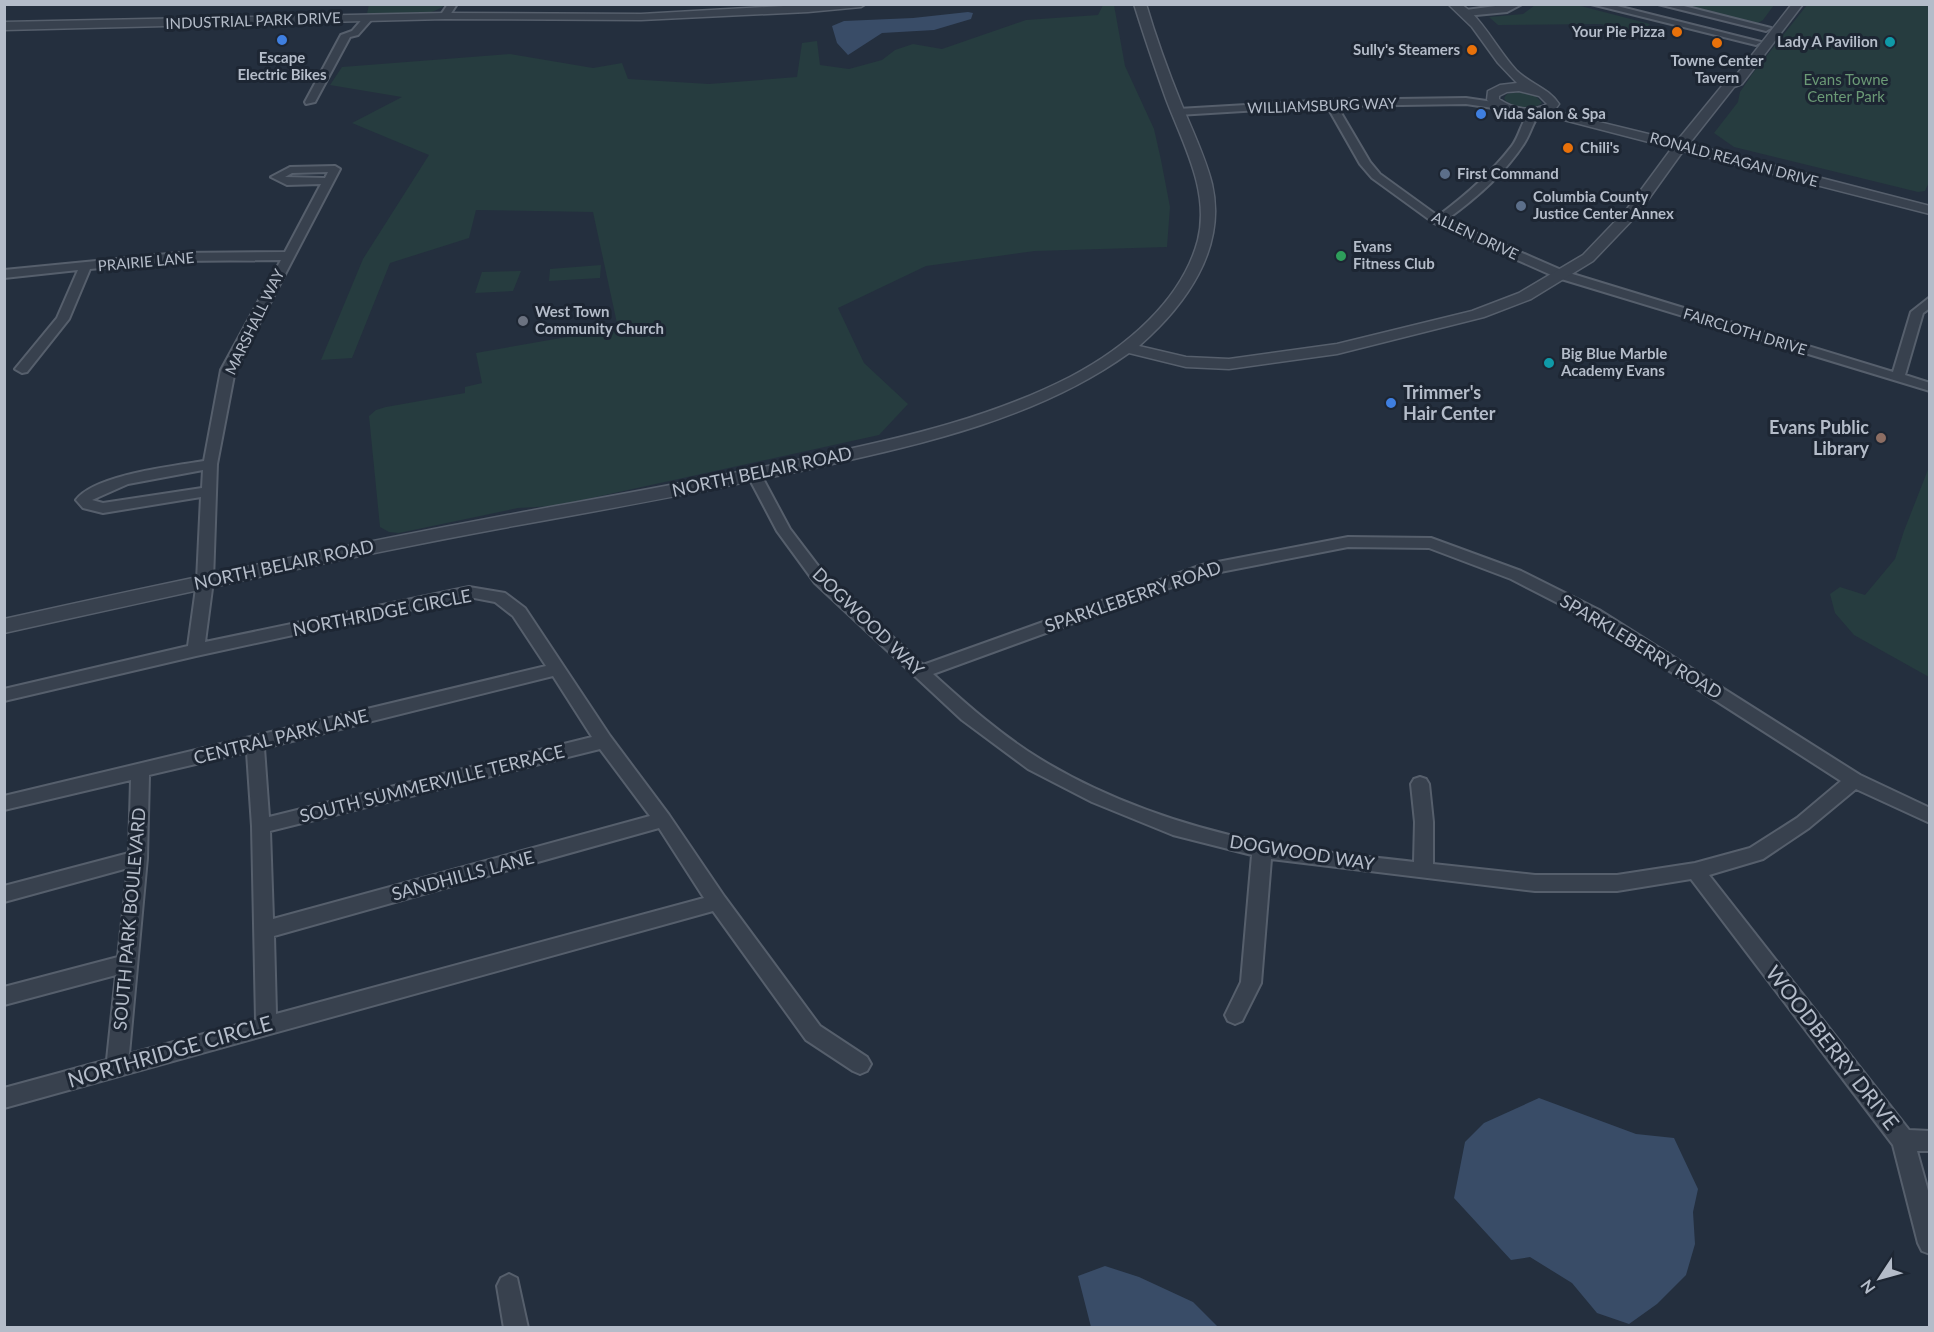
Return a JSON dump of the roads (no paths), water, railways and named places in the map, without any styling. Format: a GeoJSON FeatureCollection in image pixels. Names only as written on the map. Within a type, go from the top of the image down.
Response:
{"type":"FeatureCollection","features":[{"type":"Feature","properties":{"kind":"street"},"geometry":{"type":"LineString","coordinates":[[445,16],[453,4]]}},
{"type":"Feature","properties":{"kind":"street","name":"INDUSTRIAL PARK DRIVE"},"geometry":{"type":"LineString","coordinates":[[4,26],[445,16],[641,17],[808,9],[861,4]]}},
{"type":"Feature","properties":{"kind":"street","name":"NORTH BELAIR ROAD"},"geometry":{"type":"LineString","coordinates":[[4,626],[205,581],[457,530],[755,476],[880,448],[988,419],[1060,389],[1128,348],[1164,312],[1192,274],[1206,239],[1208,206],[1201,169],[1140,4]]}},
{"type":"Feature","properties":{"kind":"street","name":"RONALD REAGAN DRIVE"},"geometry":{"type":"LineString","coordinates":[[1453,4],[1479,25],[1515,77],[1552,100],[1582,112],[1682,143],[1929,210]]}},
{"type":"Feature","properties":{"kind":"street"},"geometry":{"type":"LineString","coordinates":[[1466,13],[1507,9],[1518,4]]}},
{"type":"Feature","properties":{"kind":"street"},"geometry":{"type":"LineString","coordinates":[[1595,4],[1761,43]]}},
{"type":"Feature","properties":{"kind":"street"},"geometry":{"type":"LineString","coordinates":[[1662,4],[1772,29]]}},
{"type":"Feature","properties":{"kind":"street"},"geometry":{"type":"LineString","coordinates":[[1772,29],[1785,4]]}},
{"type":"Feature","properties":{"kind":"street"},"geometry":{"type":"LineString","coordinates":[[1128,348],[1186,362],[1229,364],[1337,349],[1478,314],[1525,296],[1588,258],[1632,212],[1682,143],[1730,84],[1738,81],[1772,29],[1798,4]]}},
{"type":"Feature","properties":{"kind":"street"},"geometry":{"type":"LineString","coordinates":[[1440,5],[1458,16],[1469,28],[1498,71],[1501,80],[1493,100],[1524,125]]}},
{"type":"Feature","properties":{"kind":"street"},"geometry":{"type":"LineString","coordinates":[[348,19],[340,32],[346,35],[355,33],[368,18]]}},
{"type":"Feature","properties":{"kind":"street"},"geometry":{"type":"LineString","coordinates":[[310,102],[346,35]]}},
{"type":"Feature","properties":{"kind":"street","name":"RONALD REAGAN DRIVE"},"geometry":{"type":"LineString","coordinates":[[1496,91],[1519,87],[1534,90]]}},
{"type":"Feature","properties":{"kind":"street","name":"WILLIAMSBURG WAY"},"geometry":{"type":"LineString","coordinates":[[1466,101],[1496,91]]}},
{"type":"Feature","properties":{"kind":"street"},"geometry":{"type":"LineString","coordinates":[[1438,220],[1458,206],[1513,151],[1521,140],[1524,125],[1537,112],[1551,108],[1552,100]]}},
{"type":"Feature","properties":{"kind":"street","name":"WILLIAMSBURG WAY"},"geometry":{"type":"LineString","coordinates":[[1178,111],[1466,101],[1505,108]]}},
{"type":"Feature","properties":{"kind":"street","name":"ALLEN DRIVE"},"geometry":{"type":"LineString","coordinates":[[1330,104],[1365,164],[1376,176],[1438,220],[1562,275]]}},
{"type":"Feature","properties":{"kind":"street","name":"RONALD REAGAN DRIVE"},"geometry":{"type":"LineString","coordinates":[[1505,108],[1564,116],[1929,202]]}},
{"type":"Feature","properties":{"kind":"street","name":"MARSHALL WAY"},"geometry":{"type":"LineString","coordinates":[[196,650],[205,581],[207,492],[210,464],[228,370],[329,181]]}},
{"type":"Feature","properties":{"kind":"street","name":"PRAIRIE LANE"},"geometry":{"type":"LineString","coordinates":[[4,274],[178,257],[287,256]]}},
{"type":"Feature","properties":{"kind":"street"},"geometry":{"type":"LineString","coordinates":[[22,369],[63,319],[85,267]]}},
{"type":"Feature","properties":{"kind":"street","name":"FAIRCLOTH DRIVE"},"geometry":{"type":"LineString","coordinates":[[1562,275],[1929,387]]}},
{"type":"Feature","properties":{"kind":"street"},"geometry":{"type":"LineString","coordinates":[[1898,378],[1917,312],[1929,301]]}},
{"type":"Feature","properties":{"kind":"street"},"geometry":{"type":"LineString","coordinates":[[207,492],[103,508],[88,506],[83,500],[91,492],[110,484],[210,464]]}},
{"type":"Feature","properties":{"kind":"street","name":"DOGWOOD WAY"},"geometry":{"type":"LineString","coordinates":[[755,476],[784,531],[820,579],[968,716],[1034,764],[1080,788],[1173,828],[1262,850],[1423,871],[1535,883],[1617,883],[1695,871],[1756,854],[1803,823],[1854,780]]}},
{"type":"Feature","properties":{"kind":"street","name":"SPARKLEBERRY ROAD"},"geometry":{"type":"LineString","coordinates":[[919,673],[1202,570],[1348,542],[1431,543],[1516,575],[1593,614],[1854,780],[1929,816]]}},
{"type":"Feature","properties":{"kind":"street","name":"NORTHRIDGE CIRCLE"},"geometry":{"type":"LineString","coordinates":[[4,695],[196,650],[469,592],[499,597],[519,612],[604,741],[663,820],[717,902],[813,1033],[860,1064]]}},
{"type":"Feature","properties":{"kind":"street","name":"CENTRAL PARK LANE"},"geometry":{"type":"LineString","coordinates":[[4,803],[557,669]]}},
{"type":"Feature","properties":{"kind":"street","name":"SOUTH SUMMERVILLE TERRACE"},"geometry":{"type":"LineString","coordinates":[[261,826],[604,741]]}},
{"type":"Feature","properties":{"kind":"street"},"geometry":{"type":"LineString","coordinates":[[255,743],[261,826],[266,1025]]}},
{"type":"Feature","properties":{"kind":"street","name":"SOUTH PARK BOULEVARD"},"geometry":{"type":"LineString","coordinates":[[117,1066],[138,858],[140,771]]}},
{"type":"Feature","properties":{"kind":"street"},"geometry":{"type":"LineString","coordinates":[[1420,784],[1424,822],[1423,871]]}},
{"type":"Feature","properties":{"kind":"street","name":"SANDHILLS LANE"},"geometry":{"type":"LineString","coordinates":[[264,930],[663,820]]}},
{"type":"Feature","properties":{"kind":"street"},"geometry":{"type":"LineString","coordinates":[[1235,1015],[1251,983],[1262,850]]}},
{"type":"Feature","properties":{"kind":"street"},"geometry":{"type":"LineString","coordinates":[[4,894],[138,858]]}},
{"type":"Feature","properties":{"kind":"street","name":"WOODBERRY DRIVE"},"geometry":{"type":"LineString","coordinates":[[1695,871],[1903,1140],[1929,1244]]}},
{"type":"Feature","properties":{"kind":"street","name":"NORTHRIDGE CIRCLE"},"geometry":{"type":"LineString","coordinates":[[4,1098],[717,902]]}},
{"type":"Feature","properties":{"kind":"street"},"geometry":{"type":"LineString","coordinates":[[4,996],[128,963]]}},
{"type":"Feature","properties":{"kind":"street"},"geometry":{"type":"LineString","coordinates":[[1903,1140],[1929,1141]]}},
{"type":"Feature","properties":{"kind":"street"},"geometry":{"type":"LineString","coordinates":[[509,1286],[516,1328]]}},
{"type":"Feature","properties":{"kind":"water"},"geometry":{"type":"Polygon","coordinates":[[[973,13],[971,19],[934,30],[882,33],[848,55],[837,43],[832,26],[844,21],[913,18],[973,13]]]}},
{"type":"Feature","properties":{"kind":"water"},"geometry":{"type":"Polygon","coordinates":[[[1539,1098],[1636,1134],[1674,1138],[1698,1189],[1693,1212],[1695,1244],[1686,1275],[1657,1304],[1629,1324],[1597,1313],[1572,1283],[1530,1257],[1511,1260],[1454,1198],[1465,1142],[1484,1123],[1539,1098]]]}},
{"type":"Feature","properties":{"kind":"water"},"geometry":{"type":"Polygon","coordinates":[[[1105,1266],[1139,1277],[1193,1302],[1218,1327],[1091,1327],[1078,1276],[1105,1266]]]}},
{"type":"Feature","properties":{"kind":"place","name":"Your Pie Pizza"},"geometry":{"type":"Point","coordinates":[1677,32]}},
{"type":"Feature","properties":{"kind":"place","name":"Escape Electric Bikes"},"geometry":{"type":"Point","coordinates":[282,40]}},
{"type":"Feature","properties":{"kind":"place","name":"Lady A Pavilion"},"geometry":{"type":"Point","coordinates":[1890,42]}},
{"type":"Feature","properties":{"kind":"place","name":"Towne Center Tavern"},"geometry":{"type":"Point","coordinates":[1717,43]}},
{"type":"Feature","properties":{"kind":"place","name":"Sully's Steamers"},"geometry":{"type":"Point","coordinates":[1472,50]}},
{"type":"Feature","properties":{"kind":"place","name":"Vida Salon & Spa"},"geometry":{"type":"Point","coordinates":[1481,114]}},
{"type":"Feature","properties":{"kind":"place","name":"Chili's"},"geometry":{"type":"Point","coordinates":[1568,148]}},
{"type":"Feature","properties":{"kind":"place","name":"First Command"},"geometry":{"type":"Point","coordinates":[1445,174]}},
{"type":"Feature","properties":{"kind":"place","name":"Columbia County Justice Center Annex"},"geometry":{"type":"Point","coordinates":[1521,206]}},
{"type":"Feature","properties":{"kind":"place","name":"Evans Fitness Club"},"geometry":{"type":"Point","coordinates":[1341,256]}},
{"type":"Feature","properties":{"kind":"place","name":"West Town Community Church"},"geometry":{"type":"Point","coordinates":[523,321]}},
{"type":"Feature","properties":{"kind":"place","name":"Big Blue Marble Academy Evans"},"geometry":{"type":"Point","coordinates":[1549,363]}},
{"type":"Feature","properties":{"kind":"place","name":"Trimmer's Hair Center"},"geometry":{"type":"Point","coordinates":[1391,403]}},
{"type":"Feature","properties":{"kind":"place","name":"Evans Public Library"},"geometry":{"type":"Point","coordinates":[1881,438]}},
{"type":"Feature","properties":{"kind":"park label","name":"Evans Towne Center Park"},"geometry":{"type":"Point","coordinates":[1846,88]}}]}
